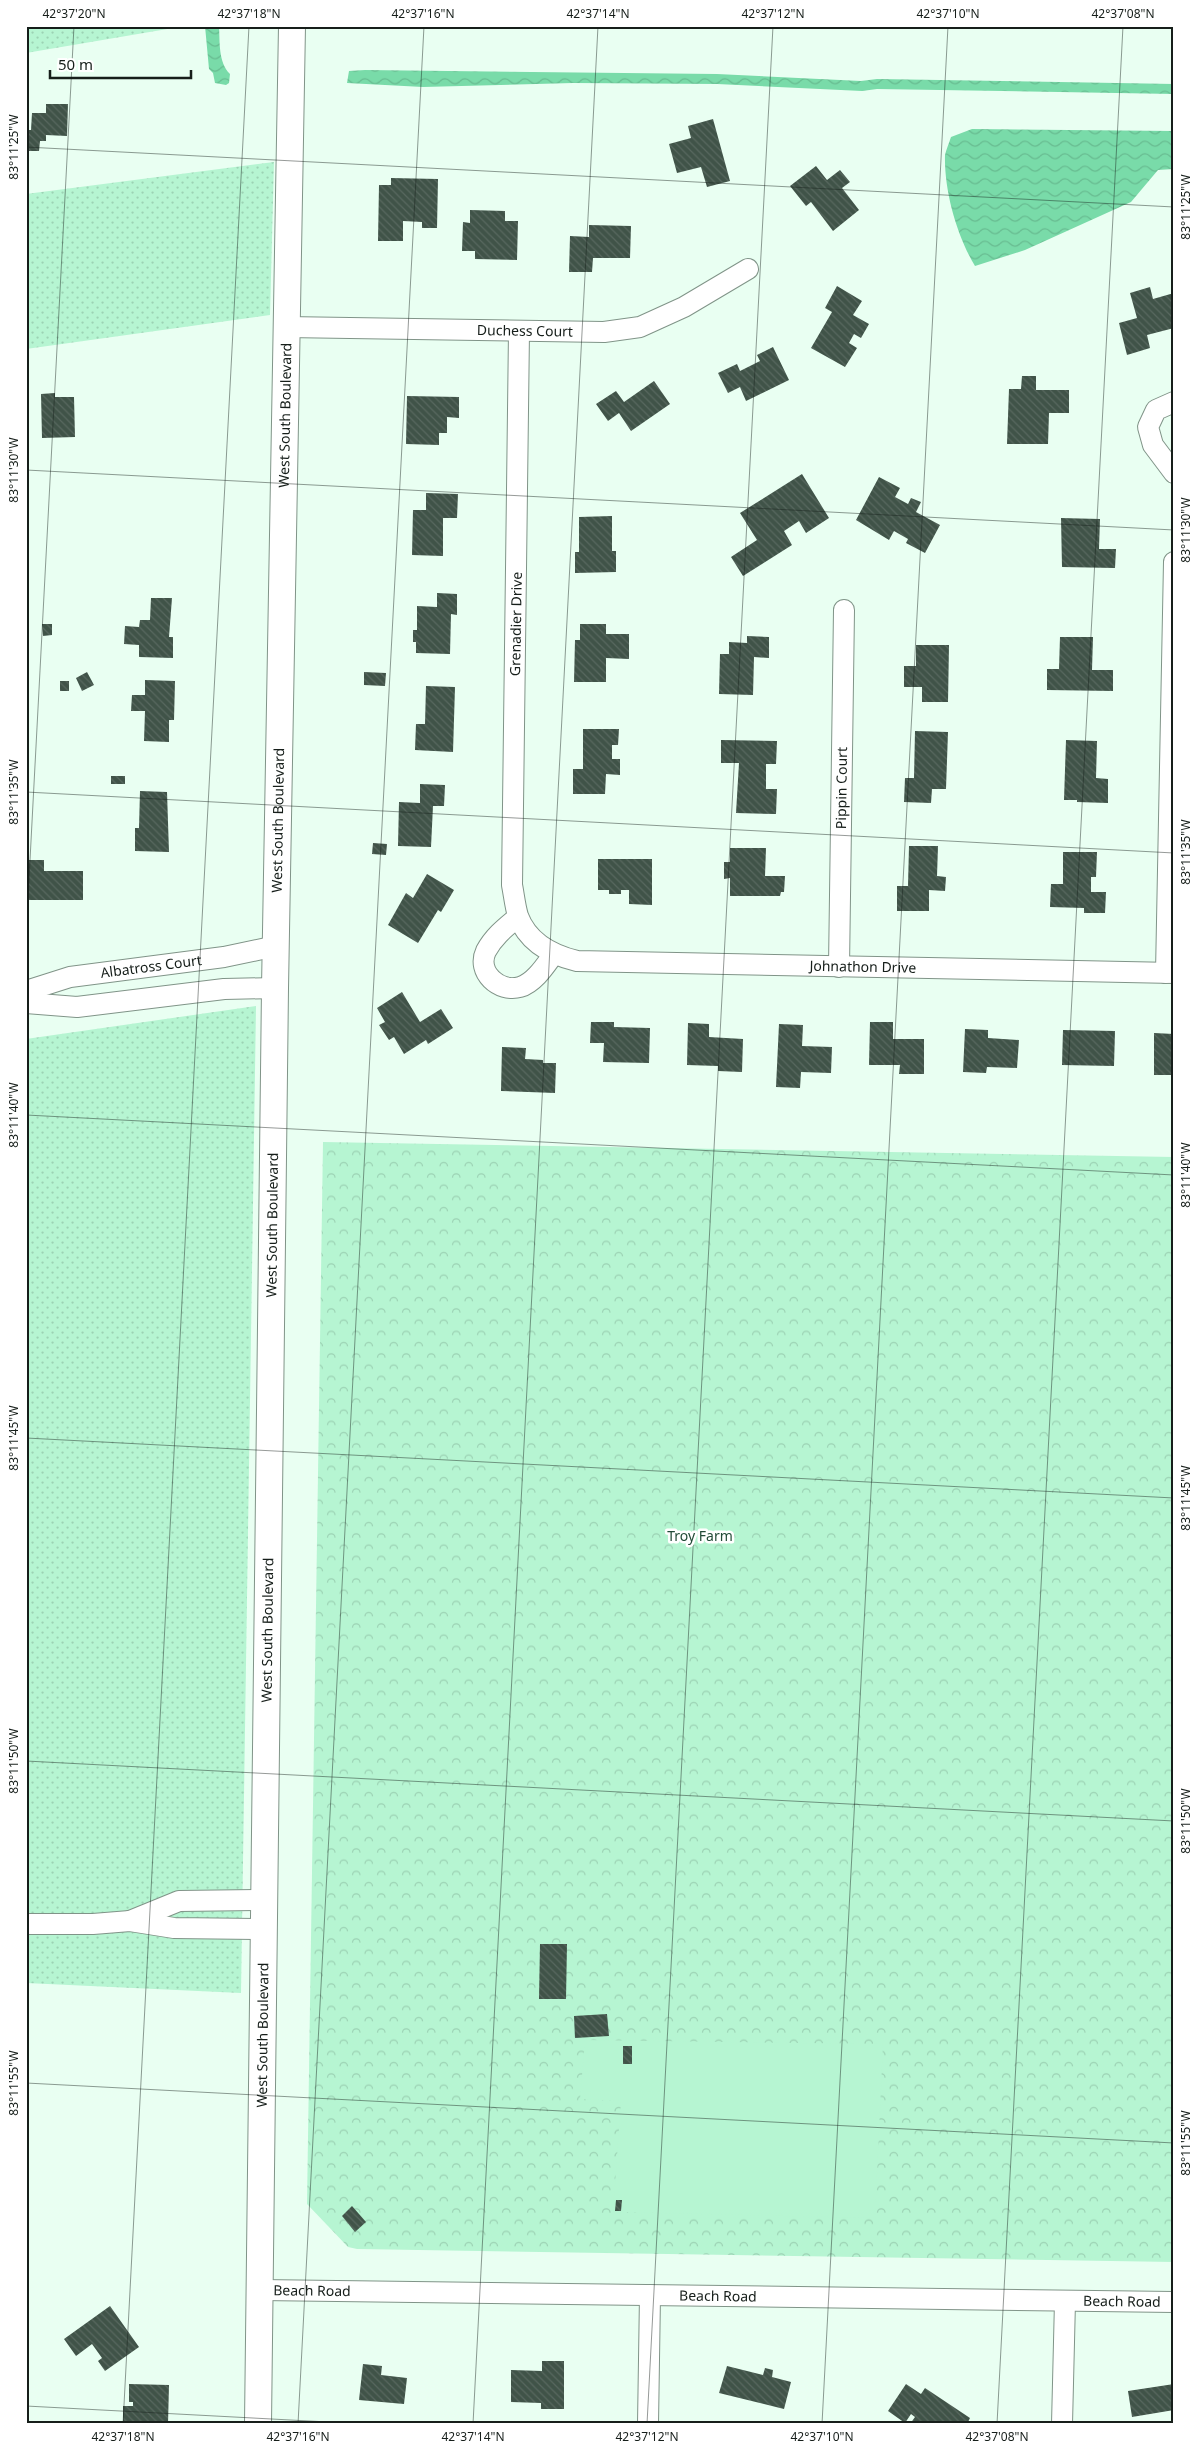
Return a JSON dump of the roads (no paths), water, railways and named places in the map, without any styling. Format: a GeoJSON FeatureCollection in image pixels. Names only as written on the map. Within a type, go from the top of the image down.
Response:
{"type":"FeatureCollection","features":[{"type":"Feature","properties":{"kind":"main road","name":"West South Boulevard"},"geometry":{"type":"LineString","coordinates":[[258,2424],[275,988],[292,26]]}},
{"type":"Feature","properties":{"kind":"street","name":"Duchess Court"},"geometry":{"type":"LineString","coordinates":[[286,328],[604,332],[640,327],[684,307],[748,269]]}},
{"type":"Feature","properties":{"kind":"street","name":"Grenadier Drive"},"geometry":{"type":"LineString","coordinates":[[519,331],[512,885],[518,916],[534,940]]}},
{"type":"Feature","properties":{"kind":"street"},"geometry":{"type":"LineString","coordinates":[[1174,402],[1156,410],[1148,427],[1153,445],[1174,473]]}},
{"type":"Feature","properties":{"kind":"street"},"geometry":{"type":"LineString","coordinates":[[1170,973],[1174,562]]}},
{"type":"Feature","properties":{"kind":"street","name":"Pippin Court"},"geometry":{"type":"LineString","coordinates":[[839,967],[844,610]]}},
{"type":"Feature","properties":{"kind":"street"},"geometry":{"type":"LineString","coordinates":[[518,916],[496,936],[485,952],[484,965],[491,981],[505,989],[521,987],[539,973],[553,955]]}},
{"type":"Feature","properties":{"kind":"street","name":"Johnathon Drive"},"geometry":{"type":"LineString","coordinates":[[534,940],[553,955],[578,961],[1170,973]]}},
{"type":"Feature","properties":{"kind":"street","name":"Albatross Court"},"geometry":{"type":"LineString","coordinates":[[26,991],[70,977],[224,957],[276,946]]}},
{"type":"Feature","properties":{"kind":"street"},"geometry":{"type":"LineString","coordinates":[[26,1003],[77,1007],[224,989],[275,988]]}},
{"type":"Feature","properties":{"kind":"street"},"geometry":{"type":"LineString","coordinates":[[130,1921],[179,1901],[265,1900]]}},
{"type":"Feature","properties":{"kind":"street"},"geometry":{"type":"LineString","coordinates":[[26,1924],[92,1924],[130,1921],[174,1928],[264,1929]]}},
{"type":"Feature","properties":{"kind":"street","name":"Beach Road"},"geometry":{"type":"LineString","coordinates":[[260,2290],[1174,2302]]}},
{"type":"Feature","properties":{"kind":"street"},"geometry":{"type":"LineString","coordinates":[[648,2424],[650,2295]]}},
{"type":"Feature","properties":{"kind":"street"},"geometry":{"type":"LineString","coordinates":[[1062,2424],[1065,2300]]}},
{"type":"Feature","properties":{"kind":"water"},"geometry":{"type":"Polygon","coordinates":[[[205,26],[219,26],[223,64],[230,74],[229,83],[226,85],[215,83],[213,73],[209,69],[205,26]]]}},
{"type":"Feature","properties":{"kind":"water"},"geometry":{"type":"Polygon","coordinates":[[[349,71],[717,74],[861,81],[877,79],[1174,84],[1174,94],[877,89],[862,91],[717,84],[573,83],[423,87],[347,83],[349,71]]]}},
{"type":"Feature","properties":{"kind":"water"},"geometry":{"type":"Polygon","coordinates":[[[972,129],[1174,131],[1174,169],[1158,170],[1131,202],[1025,250],[975,266],[957,227],[949,198],[945,169],[945,155],[951,137],[972,129]]]}},
{"type":"Feature","properties":{"kind":"park label","name":"Troy Farm"},"geometry":{"type":"Point","coordinates":[700,1536]}}]}
